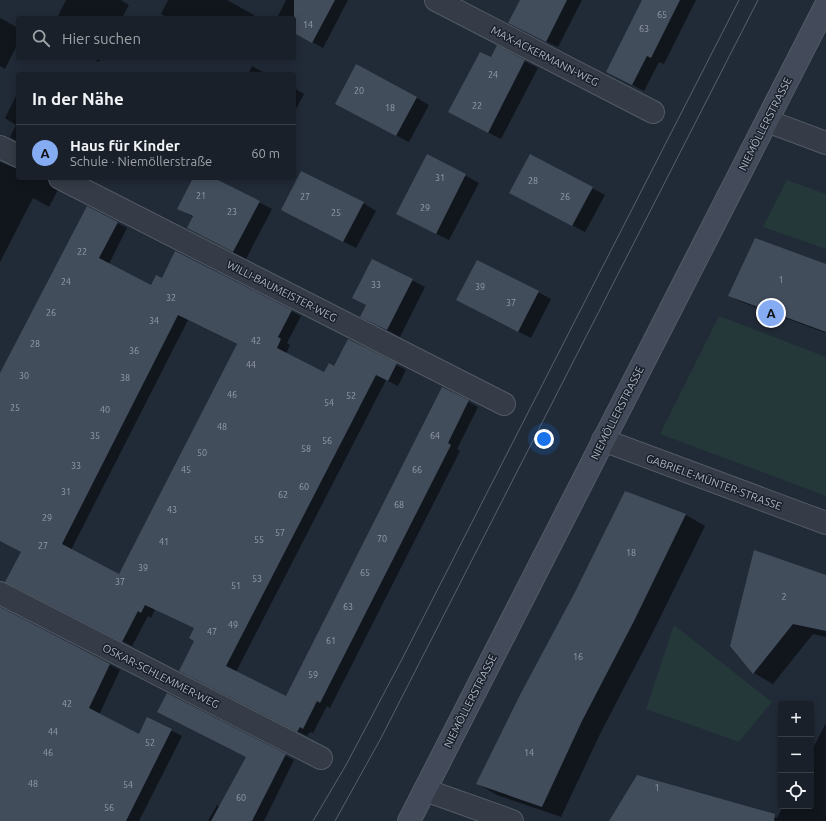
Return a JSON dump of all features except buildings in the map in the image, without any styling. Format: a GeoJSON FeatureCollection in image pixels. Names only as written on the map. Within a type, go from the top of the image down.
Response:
{"type":"FeatureCollection","features":[{"type":"Feature","properties":{"kind":"main road","name":"NIEMÖLLERSTRASSE"},"geometry":{"type":"LineString","coordinates":[[409,821],[826,5]]}},
{"type":"Feature","properties":{"kind":"street","name":"MAX-ACKERMANN-WEG"},"geometry":{"type":"LineString","coordinates":[[436,0],[653,112]]}},
{"type":"Feature","properties":{"kind":"street"},"geometry":{"type":"LineString","coordinates":[[766,121],[826,143]]}},
{"type":"Feature","properties":{"kind":"street"},"geometry":{"type":"LineString","coordinates":[[0,146],[16,155]]}},
{"type":"Feature","properties":{"kind":"street","name":"WILLI-BAUMEISTER-WEG"},"geometry":{"type":"LineString","coordinates":[[64,180],[504,404]]}},
{"type":"Feature","properties":{"kind":"street","name":"GABRIELE-MÜNTER-STRASSE"},"geometry":{"type":"LineString","coordinates":[[603,440],[826,523]]}},
{"type":"Feature","properties":{"kind":"street","name":"OSKAR-SCHLEMMER-WEG"},"geometry":{"type":"LineString","coordinates":[[0,593],[321,758]]}},
{"type":"Feature","properties":{"kind":"street"},"geometry":{"type":"LineString","coordinates":[[425,790],[512,821]]}},
{"type":"Feature","properties":{"kind":"shaded area"},"geometry":{"type":"Polygon","coordinates":[[[787,180],[826,194],[826,249],[763,227],[787,180]]]}},
{"type":"Feature","properties":{"kind":"shaded area"},"geometry":{"type":"Polygon","coordinates":[[[719,316],[826,357],[826,496],[660,434],[719,316]]]}},
{"type":"Feature","properties":{"kind":"shaded area"},"geometry":{"type":"Polygon","coordinates":[[[674,625],[772,702],[739,742],[646,709],[674,625]]]}},
{"type":"Feature","properties":{"kind":"tram line"},"geometry":{"type":"LineString","coordinates":[[313,821],[346,765],[401,661],[739,0]]}},
{"type":"Feature","properties":{"kind":"tram line"},"geometry":{"type":"LineString","coordinates":[[335,821],[381,738],[758,0]]}},
{"type":"Feature","properties":{"kind":"place","name":"Haus für Kinder"},"geometry":{"type":"Point","coordinates":[771,313]}}]}
